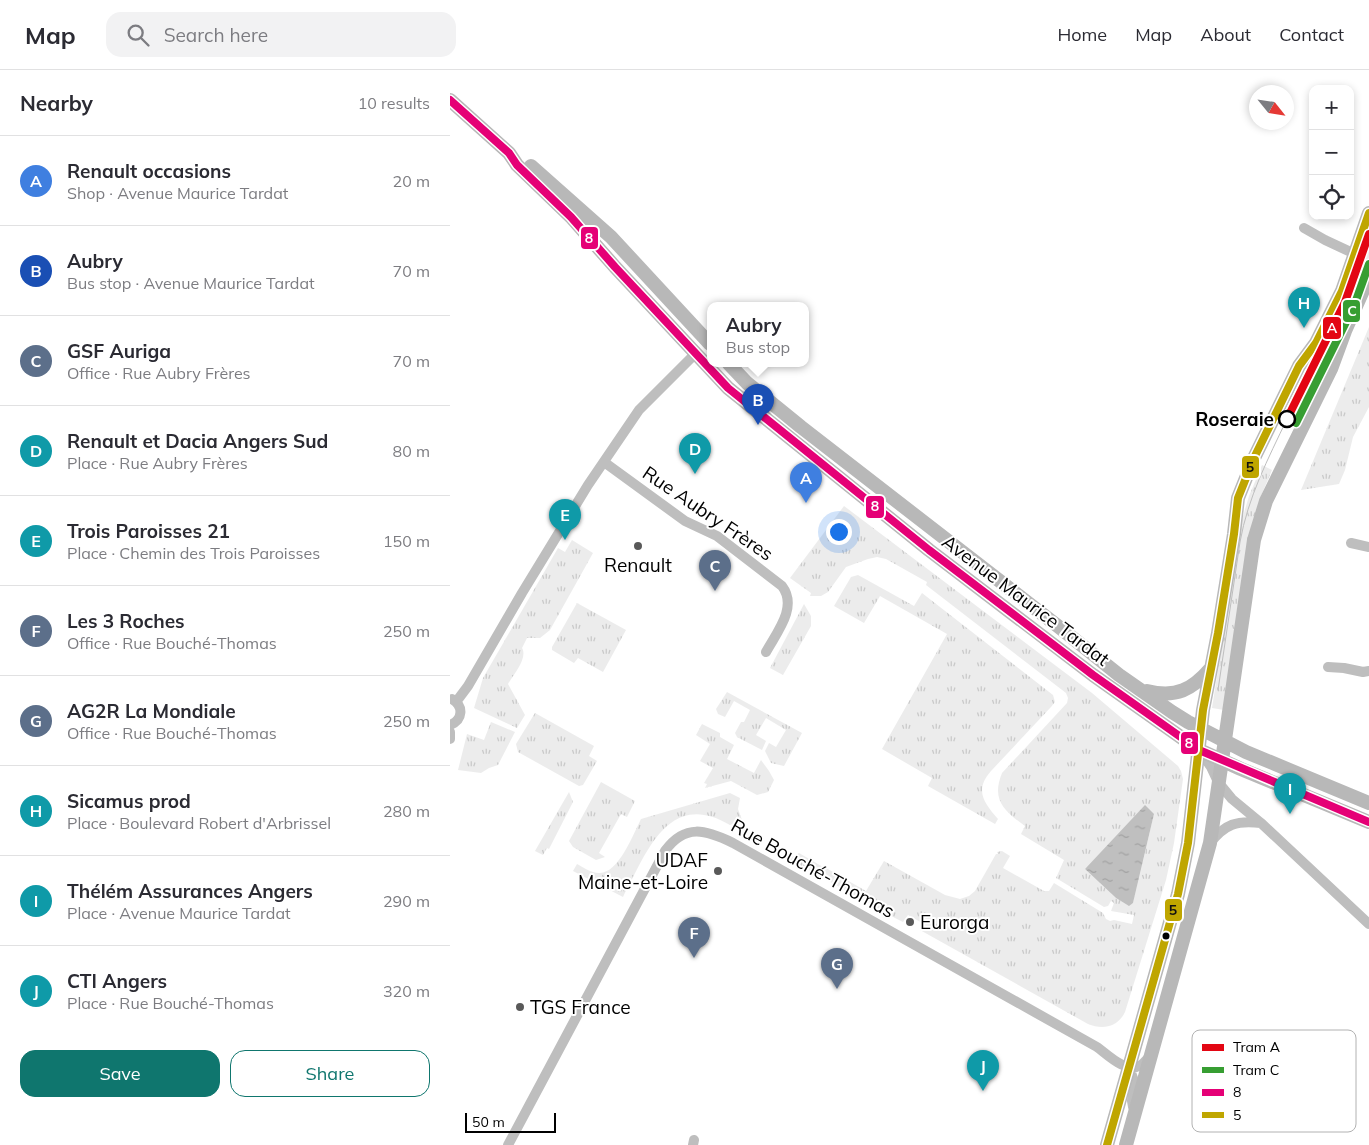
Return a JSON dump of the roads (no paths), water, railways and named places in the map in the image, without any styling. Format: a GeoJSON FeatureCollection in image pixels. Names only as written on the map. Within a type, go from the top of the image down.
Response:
{"type":"FeatureCollection","features":[{"type":"Feature","properties":{"kind":"street"},"geometry":{"type":"LineString","coordinates":[[450,100],[509,153],[524,160],[536,170],[611,237],[707,341]]}},
{"type":"Feature","properties":{"kind":"street","name":"Avenue Maurice Tardat"},"geometry":{"type":"LineString","coordinates":[[509,153],[517,165],[571,217],[707,366]]}},
{"type":"Feature","properties":{"kind":"street"},"geometry":{"type":"LineString","coordinates":[[1107,1145],[1178,894],[1188,844],[1203,710],[1234,534],[1238,498],[1254,458],[1299,366],[1316,343],[1342,291],[1369,213]]}},
{"type":"Feature","properties":{"kind":"street"},"geometry":{"type":"LineString","coordinates":[[1304,228],[1355,254]]}},
{"type":"Feature","properties":{"kind":"street"},"geometry":{"type":"LineString","coordinates":[[1126,1145],[1210,844],[1252,548],[1257,527],[1266,501],[1331,369],[1344,331],[1369,277]]}},
{"type":"Feature","properties":{"kind":"street"},"geometry":{"type":"LineString","coordinates":[[450,725],[457,721],[460,713],[453,700],[468,686],[522,592],[588,484],[638,410],[695,354]]}},
{"type":"Feature","properties":{"kind":"street","name":"Avenue Maurice Tardat"},"geometry":{"type":"LineString","coordinates":[[708,367],[737,396],[929,550],[1093,675],[1199,750],[1224,752],[1369,803]]}},
{"type":"Feature","properties":{"kind":"street","name":"Avenue Maurice Tardat"},"geometry":{"type":"LineString","coordinates":[[732,367],[801,427],[1060,626],[1119,675],[1172,712],[1202,729],[1224,752],[1369,822]]}},
{"type":"Feature","properties":{"kind":"street","name":"Rue Aubry Frères"},"geometry":{"type":"LineString","coordinates":[[604,462],[685,521],[717,536],[782,586],[788,597],[788,608],[766,652]]}},
{"type":"Feature","properties":{"kind":"street"},"geometry":{"type":"LineString","coordinates":[[1351,542],[1369,548]]}},
{"type":"Feature","properties":{"kind":"street"},"geometry":{"type":"LineString","coordinates":[[1140,689],[1164,694],[1180,692],[1193,685],[1211,667]]}},
{"type":"Feature","properties":{"kind":"street"},"geometry":{"type":"LineString","coordinates":[[1328,667],[1362,672],[1369,671]]}},
{"type":"Feature","properties":{"kind":"street"},"geometry":{"type":"LineString","coordinates":[[450,732],[450,739]]}},
{"type":"Feature","properties":{"kind":"street"},"geometry":{"type":"LineString","coordinates":[[1199,750],[1212,767],[1218,782],[1232,799],[1369,924]]}},
{"type":"Feature","properties":{"kind":"street"},"geometry":{"type":"LineString","coordinates":[[1210,844],[1219,833],[1233,823],[1261,824]]}},
{"type":"Feature","properties":{"kind":"street","name":"Rue Bouché-Thomas"},"geometry":{"type":"LineString","coordinates":[[508,1145],[665,851],[676,839],[691,832],[706,832],[733,843],[1097,1047],[1122,1065],[1129,1067]]}},
{"type":"Feature","properties":{"kind":"street"},"geometry":{"type":"LineString","coordinates":[[1129,1067],[1140,1066],[1150,1056]]}},
{"type":"Feature","properties":{"kind":"street"},"geometry":{"type":"LineString","coordinates":[[1129,1067],[1134,1081],[1132,1101],[1134,1115]]}},
{"type":"Feature","properties":{"kind":"water"},"geometry":{"type":"Polygon","coordinates":[[[1145,805],[1154,814],[1133,903],[1129,906],[1116,898],[1085,869],[1145,805]]]}},
{"type":"Feature","properties":{"kind":"tram line","name":"A"},"geometry":{"type":"LineString","coordinates":[[1287,419],[1345,302],[1369,234]]}},
{"type":"Feature","properties":{"kind":"tram line","name":"C"},"geometry":{"type":"LineString","coordinates":[[1296,423],[1354,306],[1369,264]]}},
{"type":"Feature","properties":{"kind":"tram line"},"geometry":{"type":"LineString","coordinates":[[1321,365],[1333,325]]}},
{"type":"Feature","properties":{"kind":"tram line"},"geometry":{"type":"LineString","coordinates":[[1218,690],[1240,542],[1248,509],[1259,479],[1287,419]]}},
{"type":"Feature","properties":{"kind":"place","name":"Sicamus prod"},"geometry":{"type":"Point","coordinates":[1304,328]}},
{"type":"Feature","properties":{"kind":"place","name":"Roseraie"},"geometry":{"type":"Point","coordinates":[1287,419]}},
{"type":"Feature","properties":{"kind":"place","name":"Aubry"},"geometry":{"type":"Point","coordinates":[758,425]}},
{"type":"Feature","properties":{"kind":"place","name":"Renault et Dacia Angers Sud"},"geometry":{"type":"Point","coordinates":[695,474]}},
{"type":"Feature","properties":{"kind":"place","name":"Renault occasions"},"geometry":{"type":"Point","coordinates":[806,503]}},
{"type":"Feature","properties":{"kind":"place","name":"Trois Paroisses 21"},"geometry":{"type":"Point","coordinates":[565,540]}},
{"type":"Feature","properties":{"kind":"place","name":"Renault"},"geometry":{"type":"Point","coordinates":[638,546]}},
{"type":"Feature","properties":{"kind":"place","name":"GSF Auriga"},"geometry":{"type":"Point","coordinates":[715,591]}},
{"type":"Feature","properties":{"kind":"place","name":"Thélém Assurances Angers"},"geometry":{"type":"Point","coordinates":[1290,814]}},
{"type":"Feature","properties":{"kind":"place","name":"UDAF Maine-et-Loire"},"geometry":{"type":"Point","coordinates":[718,871]}},
{"type":"Feature","properties":{"kind":"place","name":"Eurorga"},"geometry":{"type":"Point","coordinates":[910,922]}},
{"type":"Feature","properties":{"kind":"place","name":"Les 3 Roches"},"geometry":{"type":"Point","coordinates":[694,958]}},
{"type":"Feature","properties":{"kind":"place","name":"AG2R La Mondiale"},"geometry":{"type":"Point","coordinates":[837,989]}},
{"type":"Feature","properties":{"kind":"place","name":"TGS France"},"geometry":{"type":"Point","coordinates":[520,1007]}},
{"type":"Feature","properties":{"kind":"place","name":"CTI Angers"},"geometry":{"type":"Point","coordinates":[983,1091]}}]}
